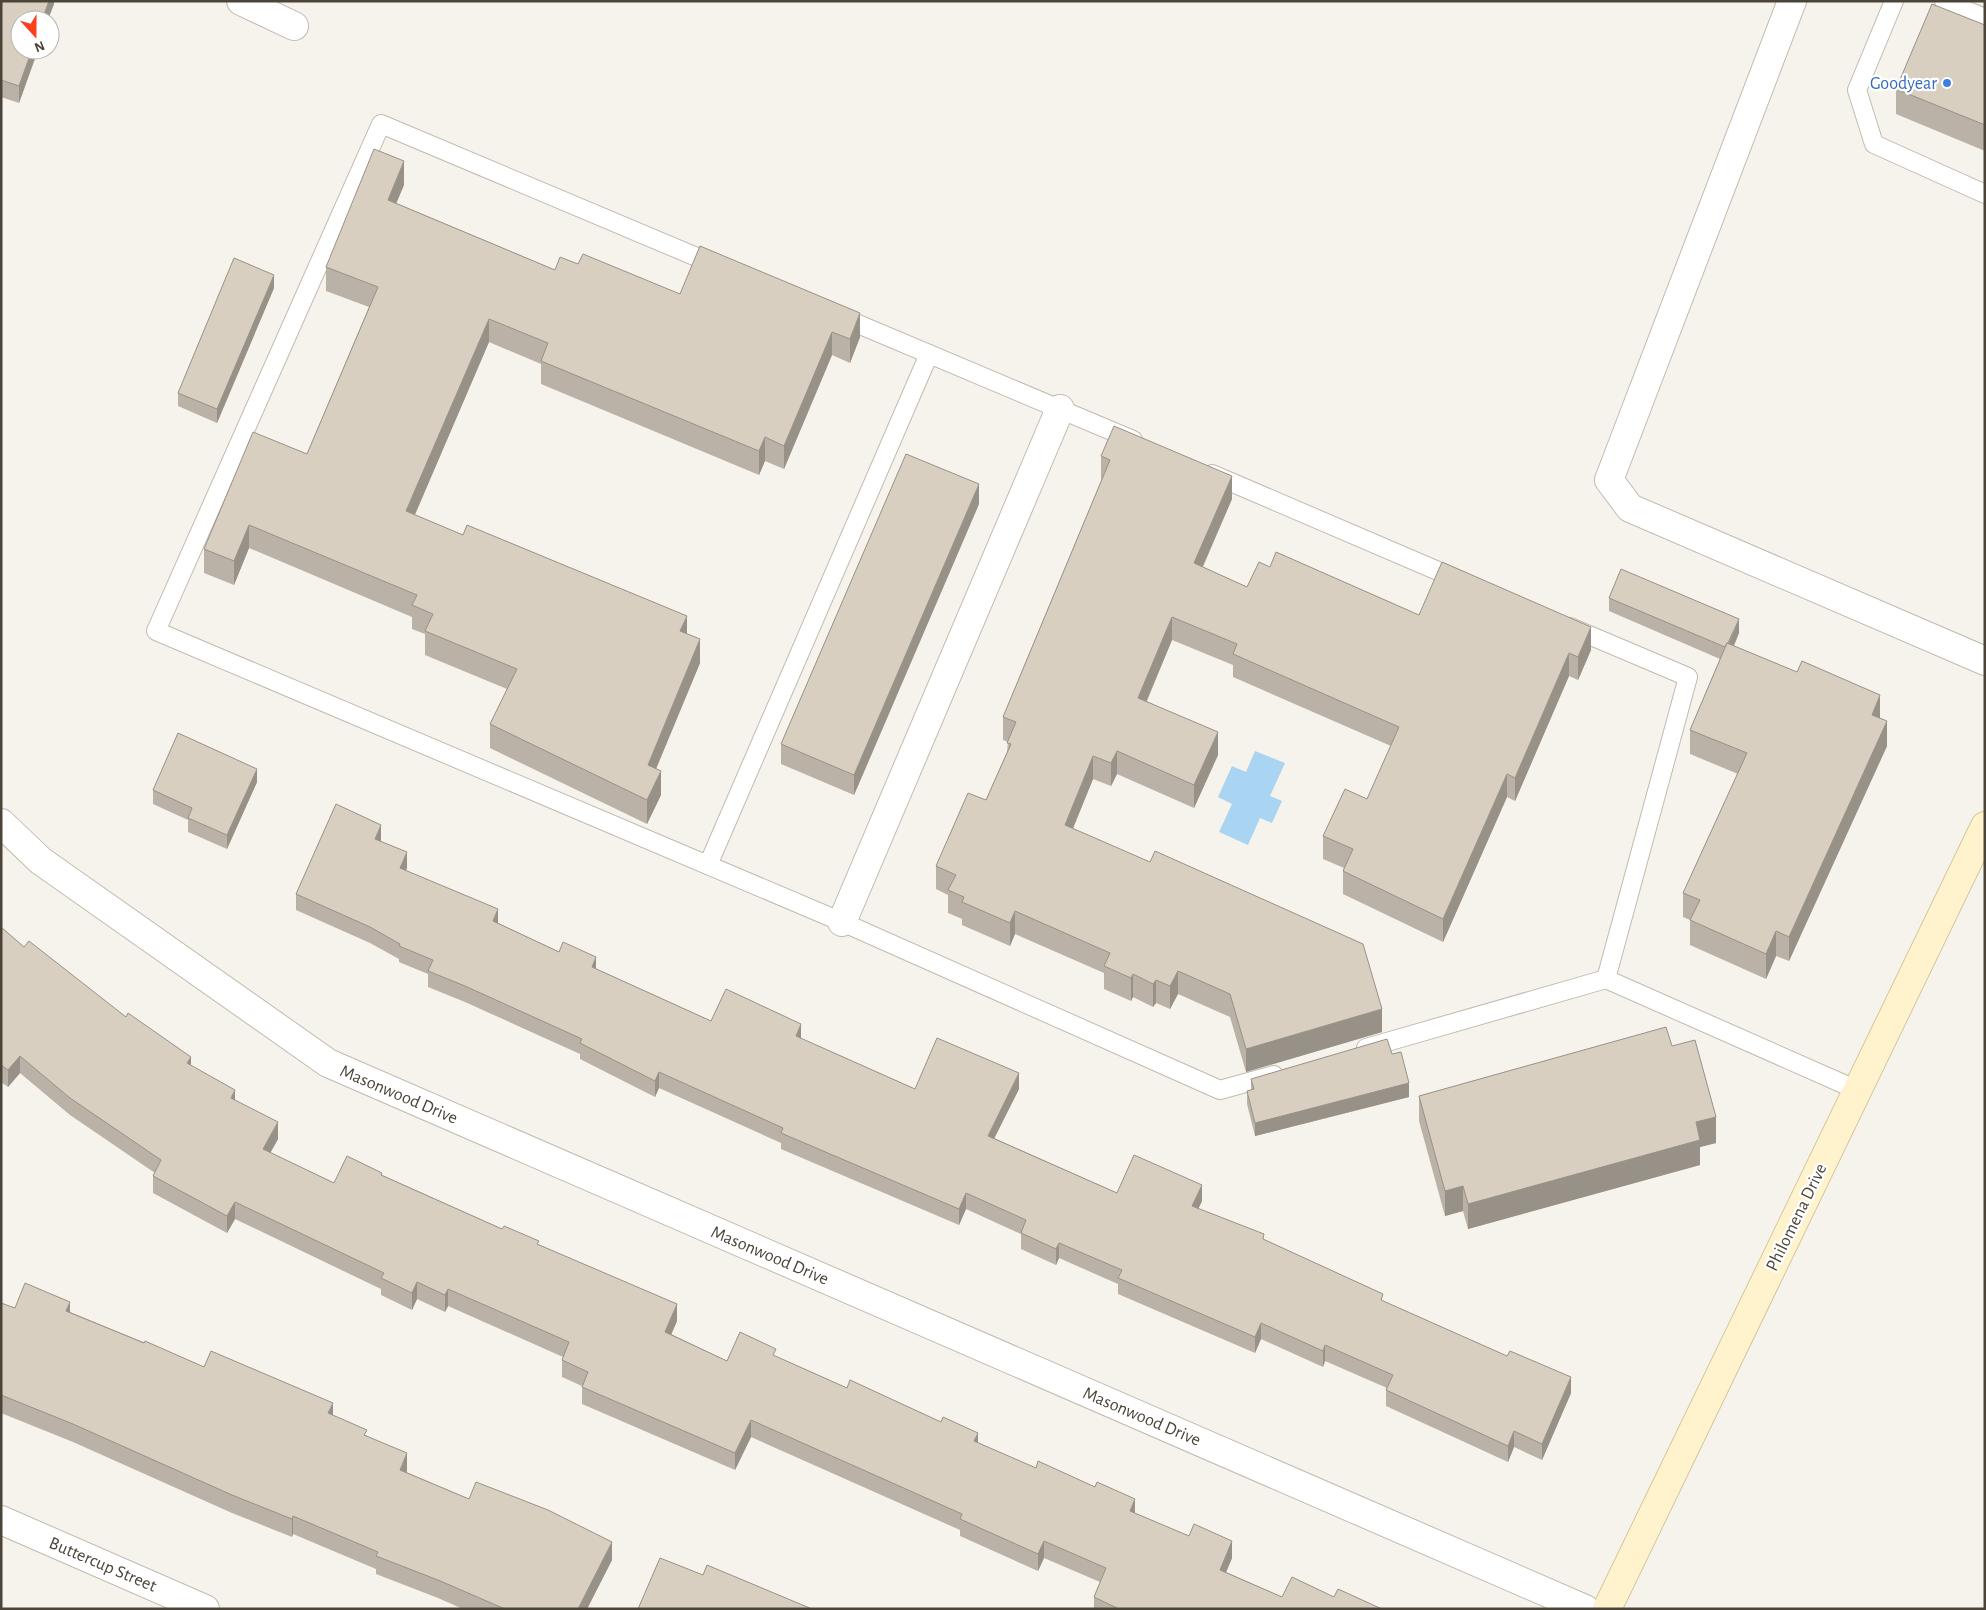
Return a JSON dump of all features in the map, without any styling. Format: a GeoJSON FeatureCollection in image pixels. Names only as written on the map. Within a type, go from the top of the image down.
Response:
{"type":"FeatureCollection","features":[{"type":"Feature","properties":{"kind":"street"},"geometry":{"type":"LineString","coordinates":[[241,1],[294,26]]}},
{"type":"Feature","properties":{"kind":"street"},"geometry":{"type":"LineString","coordinates":[[1792,1],[1609,480],[1630,508],[1985,661]]}},
{"type":"Feature","properties":{"kind":"street"},"geometry":{"type":"LineString","coordinates":[[842,922],[1060,409]]}},
{"type":"Feature","properties":{"kind":"street","name":"Masonwood Drive"},"geometry":{"type":"LineString","coordinates":[[1,823],[41,861],[328,1063],[1585,1609]]}},
{"type":"Feature","properties":{"kind":"street","name":"Philomena Drive"},"geometry":{"type":"LineString","coordinates":[[1607,1609],[1985,826]]}},
{"type":"Feature","properties":{"kind":"street","name":"Buttercup Street"},"geometry":{"type":"LineString","coordinates":[[1,1520],[205,1609]]}},
{"type":"Feature","properties":{"kind":"lane"},"geometry":{"type":"LineString","coordinates":[[1894,1],[1857,90],[1874,144],[1985,194]]}},
{"type":"Feature","properties":{"kind":"lane"},"geometry":{"type":"LineString","coordinates":[[1944,1],[1985,18]]}},
{"type":"Feature","properties":{"kind":"lane"},"geometry":{"type":"LineString","coordinates":[[737,274],[381,124],[156,631],[842,922],[1220,1090],[1287,1071]]}},
{"type":"Feature","properties":{"kind":"lane"},"geometry":{"type":"LineString","coordinates":[[820,308],[1151,448]]}},
{"type":"Feature","properties":{"kind":"lane"},"geometry":{"type":"LineString","coordinates":[[708,866],[929,354]]}},
{"type":"Feature","properties":{"kind":"lane"},"geometry":{"type":"LineString","coordinates":[[1197,468],[1479,588]]}},
{"type":"Feature","properties":{"kind":"lane"},"geometry":{"type":"LineString","coordinates":[[1552,619],[1688,678],[1606,979]]}},
{"type":"Feature","properties":{"kind":"lane"},"geometry":{"type":"LineString","coordinates":[[1353,1052],[1606,979],[1858,1090]]}},
{"type":"Feature","properties":{"kind":"water"},"geometry":{"type":"Polygon","coordinates":[[[1255,751],[1285,763],[1270,796],[1282,801],[1272,823],[1260,818],[1248,845],[1219,832],[1232,804],[1218,797],[1232,766],[1246,772],[1255,751]]]}},
{"type":"Feature","properties":{"kind":"building"},"geometry":{"type":"Polygon","coordinates":[[[1,1],[49,1],[46,10],[10,10],[10,60],[28,60],[19,86],[1,80],[1,1]]]}},
{"type":"Feature","properties":{"kind":"building","name":"Goodyear"},"geometry":{"type":"Polygon","coordinates":[[[1932,4],[1985,25],[1985,125],[1896,89],[1932,4]]]}},
{"type":"Feature","properties":{"kind":"building"},"geometry":{"type":"Polygon","coordinates":[[[374,149],[404,161],[388,200],[555,270],[560,257],[578,264],[583,254],[680,294],[700,246],[860,313],[850,339],[832,332],[784,446],[765,437],[759,451],[541,361],[548,343],[489,319],[406,511],[463,535],[467,525],[687,616],[680,631],[700,639],[648,765],[661,771],[647,800],[490,724],[517,669],[425,631],[433,614],[412,605],[417,595],[249,525],[234,561],[204,549],[253,432],[307,454],[378,287],[326,267],[374,149]]]}},
{"type":"Feature","properties":{"kind":"building"},"geometry":{"type":"Polygon","coordinates":[[[234,258],[274,275],[217,409],[178,393],[234,258]]]}},
{"type":"Feature","properties":{"kind":"building"},"geometry":{"type":"Polygon","coordinates":[[[1114,426],[1232,476],[1194,563],[1247,587],[1259,562],[1270,567],[1276,552],[1419,615],[1442,562],[1591,627],[1578,657],[1569,653],[1515,778],[1507,774],[1443,919],[1343,871],[1353,849],[1323,836],[1345,789],[1367,799],[1399,727],[1233,654],[1237,644],[1172,617],[1138,698],[1218,732],[1194,785],[1117,751],[1111,763],[1093,756],[1065,825],[1150,862],[1155,851],[1363,944],[1382,1009],[1246,1049],[1230,994],[1178,971],[1170,986],[1156,980],[1153,984],[1133,974],[1131,978],[1104,966],[1110,953],[1015,911],[1010,923],[962,902],[964,897],[948,890],[956,875],[936,866],[968,793],[986,800],[1011,744],[1007,743],[1016,722],[1003,717],[1110,460],[1101,456],[1114,426]]]}},
{"type":"Feature","properties":{"kind":"building"},"geometry":{"type":"Polygon","coordinates":[[[906,454],[979,484],[854,775],[781,744],[906,454]]]}},
{"type":"Feature","properties":{"kind":"building"},"geometry":{"type":"Polygon","coordinates":[[[1621,569],[1739,619],[1728,643],[1725,647],[1609,598],[1621,569]]]}},
{"type":"Feature","properties":{"kind":"building"},"geometry":{"type":"Polygon","coordinates":[[[1727,643],[1797,672],[1802,661],[1880,695],[1872,715],[1887,721],[1789,937],[1776,931],[1766,954],[1690,920],[1700,900],[1683,893],[1747,753],[1690,730],[1727,643]]]}},
{"type":"Feature","properties":{"kind":"building"},"geometry":{"type":"Polygon","coordinates":[[[178,733],[257,769],[227,835],[188,818],[192,808],[153,790],[178,733]]]}},
{"type":"Feature","properties":{"kind":"building"},"geometry":{"type":"Polygon","coordinates":[[[336,804],[381,825],[375,839],[407,852],[400,868],[498,909],[493,921],[559,952],[563,942],[596,957],[592,967],[711,1021],[726,989],[801,1024],[796,1036],[915,1089],[937,1038],[1019,1073],[988,1136],[1117,1193],[1134,1155],[1202,1185],[1192,1206],[1264,1234],[1263,1239],[1383,1294],[1381,1300],[1507,1356],[1510,1351],[1571,1377],[1542,1444],[1514,1431],[1508,1446],[1386,1390],[1393,1375],[1325,1345],[1323,1351],[1261,1323],[1255,1337],[1118,1278],[1122,1270],[1059,1243],[1056,1249],[1021,1233],[1026,1220],[966,1193],[959,1209],[781,1133],[783,1128],[659,1072],[655,1081],[580,1043],[582,1039],[428,971],[433,960],[399,946],[400,944],[370,927],[296,894],[336,804]]]}},
{"type":"Feature","properties":{"kind":"building"},"geometry":{"type":"Polygon","coordinates":[[[1,927],[24,947],[29,941],[126,1017],[128,1013],[191,1057],[187,1063],[235,1090],[231,1098],[278,1122],[263,1149],[334,1183],[347,1156],[382,1173],[381,1175],[502,1229],[504,1226],[539,1241],[537,1244],[677,1304],[665,1332],[727,1361],[740,1332],[776,1349],[773,1355],[847,1388],[850,1380],[941,1422],[943,1417],[978,1433],[974,1441],[1036,1468],[1038,1461],[1095,1487],[1097,1482],[1135,1499],[1130,1511],[1189,1536],[1194,1524],[1232,1541],[1220,1570],[1282,1597],[1292,1577],[1334,1597],[1338,1589],[1382,1609],[1119,1609],[1094,1597],[1106,1568],[1044,1541],[1038,1554],[960,1519],[962,1514],[751,1420],[735,1453],[582,1387],[588,1372],[562,1360],[569,1342],[448,1289],[445,1295],[417,1282],[412,1293],[381,1278],[384,1273],[235,1202],[227,1216],[153,1176],[161,1160],[70,1098],[20,1056],[8,1070],[1,1065],[1,927]]]}},
{"type":"Feature","properties":{"kind":"building"},"geometry":{"type":"Polygon","coordinates":[[[1666,1027],[1672,1046],[1695,1040],[1716,1117],[1696,1122],[1700,1140],[1468,1204],[1463,1186],[1445,1191],[1419,1096],[1666,1027]]]}},
{"type":"Feature","properties":{"kind":"building"},"geometry":{"type":"Polygon","coordinates":[[[1387,1039],[1392,1054],[1401,1052],[1409,1083],[1255,1123],[1247,1091],[1254,1089],[1251,1079],[1387,1039]]]}},
{"type":"Feature","properties":{"kind":"building"},"geometry":{"type":"Polygon","coordinates":[[[25,1283],[70,1302],[66,1311],[144,1343],[145,1341],[204,1367],[211,1351],[333,1403],[328,1413],[367,1430],[364,1435],[407,1453],[400,1470],[469,1499],[476,1482],[548,1510],[612,1542],[578,1609],[505,1609],[376,1556],[378,1552],[293,1516],[292,1519],[232,1495],[73,1424],[1,1395],[1,1303],[15,1308],[25,1283]]]}},
{"type":"Feature","properties":{"kind":"building"},"geometry":{"type":"Polygon","coordinates":[[[660,1558],[703,1575],[707,1565],[812,1609],[638,1609],[660,1558]]]}},
{"type":"Feature","properties":{"kind":"place","name":"Goodyear"},"geometry":{"type":"Point","coordinates":[1947,83]}}]}
